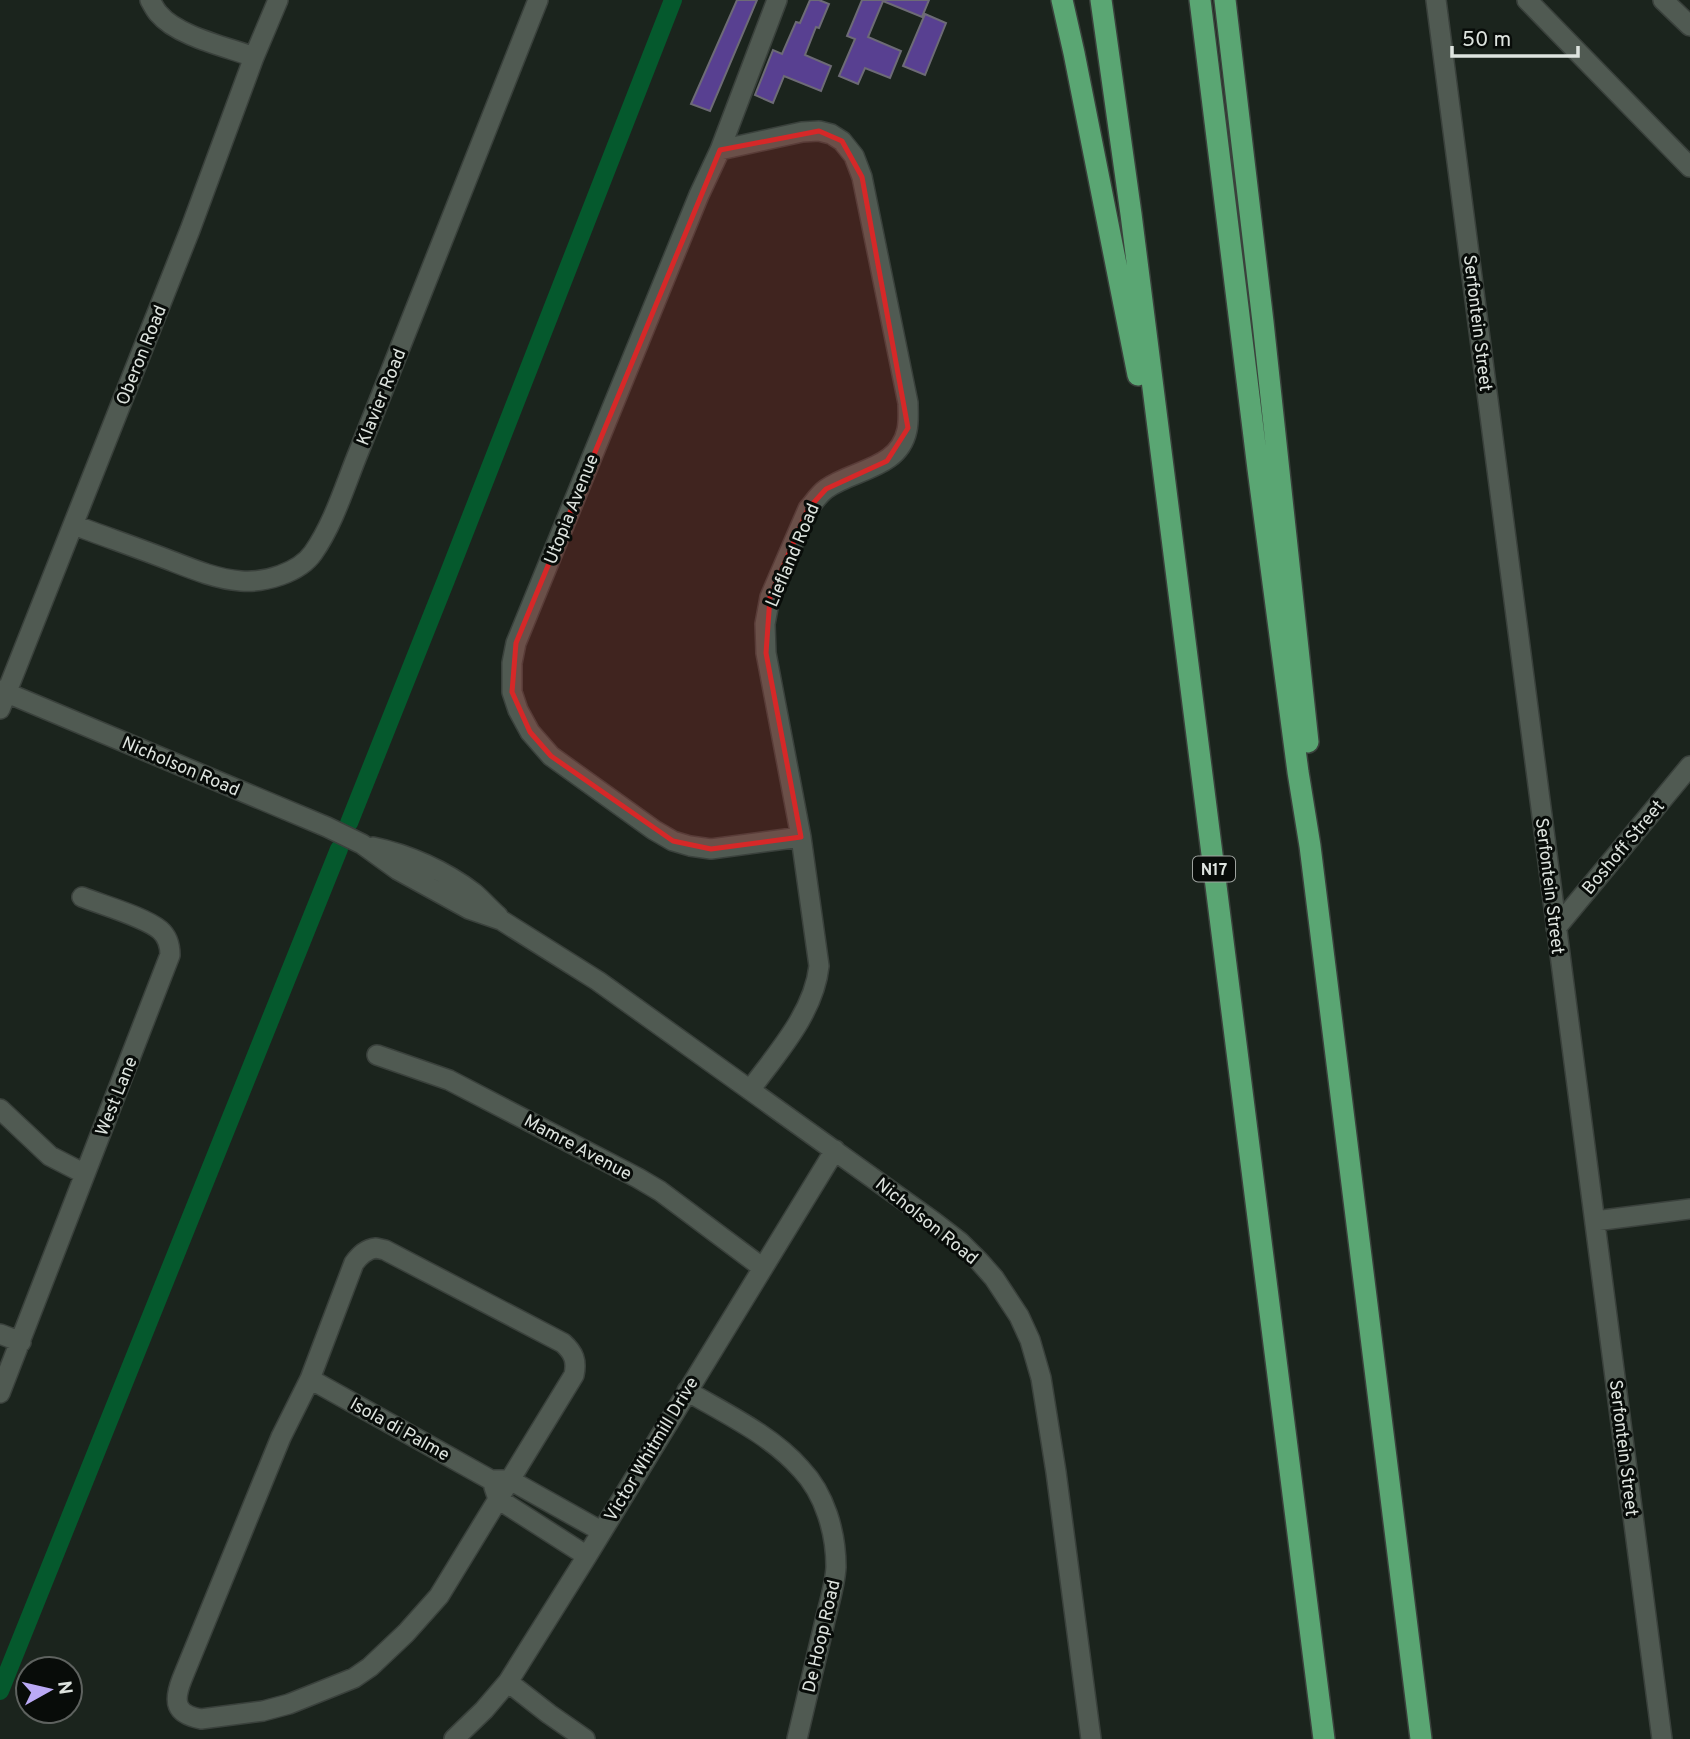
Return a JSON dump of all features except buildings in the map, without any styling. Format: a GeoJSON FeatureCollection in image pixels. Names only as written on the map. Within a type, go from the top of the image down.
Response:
{"type":"FeatureCollection","features":[{"type":"Feature","properties":{"kind":"highway"},"geometry":{"type":"LineString","coordinates":[[1062,0],[1171,535]]}},
{"type":"Feature","properties":{"kind":"highway","name":"N17"},"geometry":{"type":"LineString","coordinates":[[1101,0],[1133,228],[1324,1739]]}},
{"type":"Feature","properties":{"kind":"highway"},"geometry":{"type":"LineString","coordinates":[[1200,0],[1258,469],[1310,846],[1421,1739]]}},
{"type":"Feature","properties":{"kind":"highway"},"geometry":{"type":"LineString","coordinates":[[1225,0],[1300,657],[1314,812],[1310,846]]}},
{"type":"Feature","properties":{"kind":"street"},"geometry":{"type":"LineString","coordinates":[[150,0],[168,23],[181,31],[254,57]]}},
{"type":"Feature","properties":{"kind":"street","name":"Oberon Road"},"geometry":{"type":"LineString","coordinates":[[2,697],[74,525],[278,0]]}},
{"type":"Feature","properties":{"kind":"street","name":"Klavier Road"},"geometry":{"type":"LineString","coordinates":[[74,525],[212,576],[240,581],[273,578],[301,565],[312,555],[330,522],[359,452],[538,0]]}},
{"type":"Feature","properties":{"kind":"street","name":"Utopia Avenue"},"geometry":{"type":"LineString","coordinates":[[777,0],[720,150],[699,195],[516,643],[512,663],[512,692],[517,710],[530,732],[551,756],[673,841],[711,849],[802,837]]}},
{"type":"Feature","properties":{"kind":"street","name":"Serfontein Street"},"geometry":{"type":"LineString","coordinates":[[1436,0],[1662,1739]]}},
{"type":"Feature","properties":{"kind":"street"},"geometry":{"type":"LineString","coordinates":[[1527,0],[1690,167]]}},
{"type":"Feature","properties":{"kind":"street"},"geometry":{"type":"LineString","coordinates":[[1664,0],[1690,26]]}},
{"type":"Feature","properties":{"kind":"street","name":"Liefland Road"},"geometry":{"type":"LineString","coordinates":[[720,150],[802,132],[819,131],[842,141],[854,156],[862,177],[908,402],[908,428],[897,451],[887,461],[844,478],[826,489],[808,509],[770,597],[765,624],[766,653],[802,837],[819,966],[812,998],[750,1090]]}},
{"type":"Feature","properties":{"kind":"street","name":"Nicholson Road"},"geometry":{"type":"LineString","coordinates":[[2,697],[315,822],[362,844],[402,855],[457,882],[476,895],[501,920],[598,981],[960,1242],[979,1261],[1019,1316],[1030,1340],[1041,1378],[1091,1739]]}},
{"type":"Feature","properties":{"kind":"street","name":"Boshoff Street"},"geometry":{"type":"LineString","coordinates":[[1556,928],[1690,766]]}},
{"type":"Feature","properties":{"kind":"street","name":"West Lane"},"geometry":{"type":"LineString","coordinates":[[0,1394],[167,967],[170,949],[166,936],[159,929],[82,897]]}},
{"type":"Feature","properties":{"kind":"street","name":"Mamre Avenue"},"geometry":{"type":"LineString","coordinates":[[377,1055],[449,1080],[638,1178],[660,1191],[763,1268]]}},
{"type":"Feature","properties":{"kind":"street"},"geometry":{"type":"LineString","coordinates":[[0,1110],[50,1156],[85,1174]]}},
{"type":"Feature","properties":{"kind":"street","name":"Victor Whitmill Drive"},"geometry":{"type":"LineString","coordinates":[[454,1739],[508,1682],[835,1150]]}},
{"type":"Feature","properties":{"kind":"street"},"geometry":{"type":"LineString","coordinates":[[1595,1221],[1690,1209]]}},
{"type":"Feature","properties":{"kind":"street"},"geometry":{"type":"LineString","coordinates":[[376,1248],[385,1250],[563,1343],[574,1356],[576,1364],[569,1385],[500,1480],[498,1499],[456,1571],[439,1596],[406,1633],[370,1667],[354,1678],[289,1704],[264,1711],[201,1719],[192,1717],[183,1713],[179,1707],[177,1693],[282,1437],[310,1379],[354,1263],[367,1250],[376,1248]]}},
{"type":"Feature","properties":{"kind":"street"},"geometry":{"type":"LineString","coordinates":[[0,1334],[20,1342]]}},
{"type":"Feature","properties":{"kind":"street","name":"Isola di Palme"},"geometry":{"type":"LineString","coordinates":[[310,1379],[601,1531]]}},
{"type":"Feature","properties":{"kind":"street","name":"De Hoop Road"},"geometry":{"type":"LineString","coordinates":[[687,1391],[784,1452],[803,1470],[827,1513],[833,1536],[836,1569],[797,1739]]}},
{"type":"Feature","properties":{"kind":"street"},"geometry":{"type":"LineString","coordinates":[[498,1499],[587,1556]]}},
{"type":"Feature","properties":{"kind":"street"},"geometry":{"type":"LineString","coordinates":[[508,1682],[585,1739]]}},
{"type":"Feature","properties":{"kind":"highlighted area"},"geometry":{"type":"Polygon","coordinates":[[[819,131],[842,141],[862,177],[908,428],[887,461],[826,489],[808,509],[770,597],[766,653],[801,837],[711,849],[673,841],[551,756],[530,732],[512,692],[516,643],[720,150],[819,131]]]}},
{"type":"Feature","properties":{"kind":"waterway"},"geometry":{"type":"LineString","coordinates":[[349,823],[673,0]]}},
{"type":"Feature","properties":{"kind":"waterway"},"geometry":{"type":"LineString","coordinates":[[0,1691],[339,849]]}}]}
